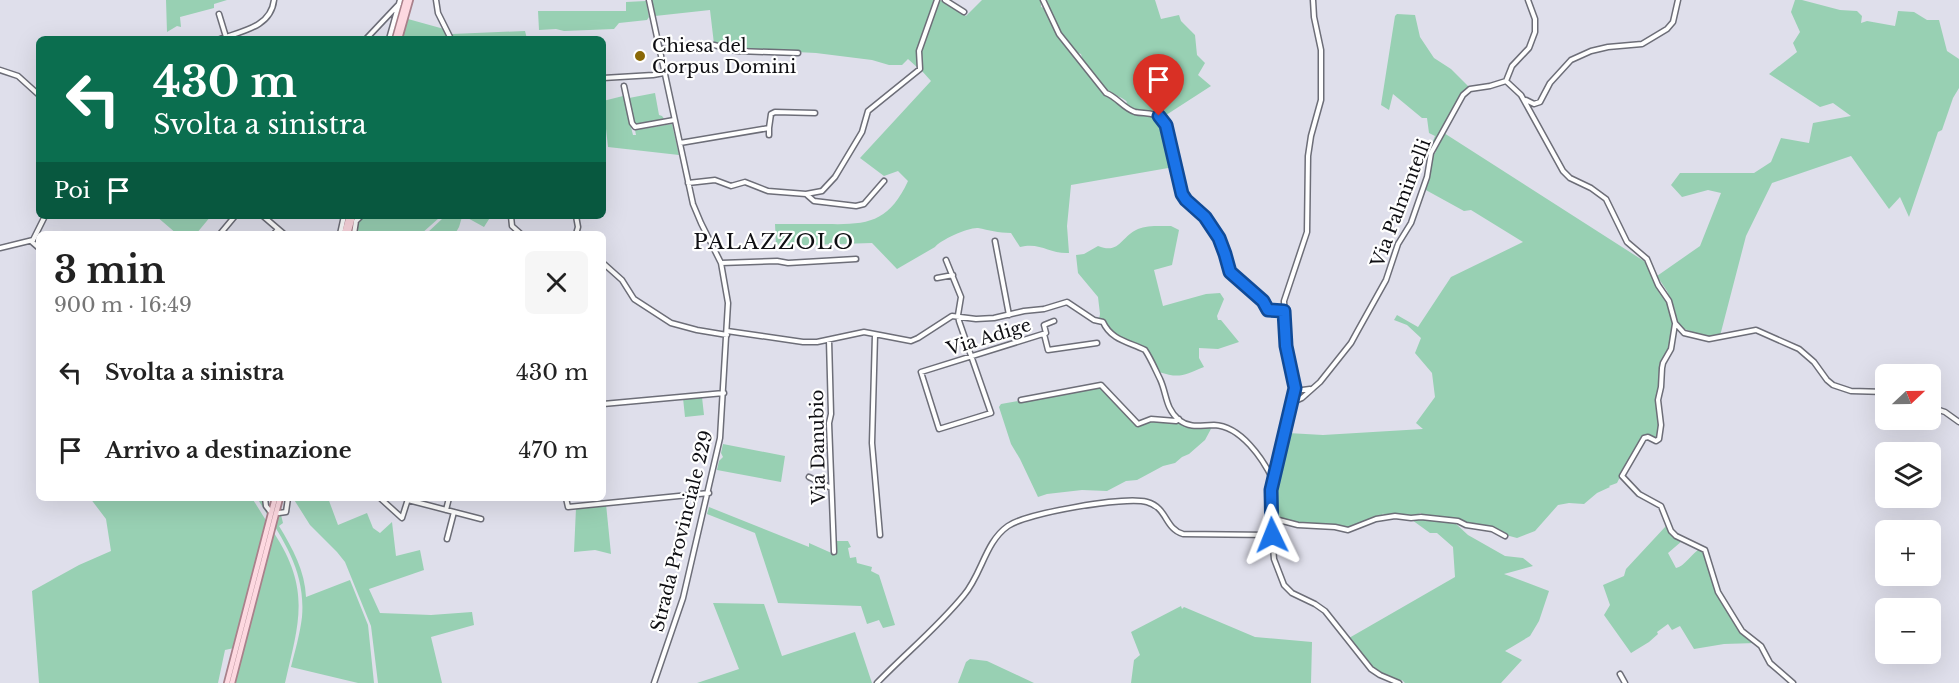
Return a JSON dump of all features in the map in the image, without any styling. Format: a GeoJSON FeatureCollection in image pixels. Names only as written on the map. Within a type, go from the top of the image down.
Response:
{"type":"FeatureCollection","features":[{"type":"Feature","properties":{"kind":"main road"},"geometry":{"type":"LineString","coordinates":[[396,36],[404,1]]}},
{"type":"Feature","properties":{"kind":"main road"},"geometry":{"type":"LineString","coordinates":[[399,36],[404,1]]}},
{"type":"Feature","properties":{"kind":"main road"},"geometry":{"type":"LineString","coordinates":[[232,683],[272,531],[275,501]]}},
{"type":"Feature","properties":{"kind":"main road"},"geometry":{"type":"LineString","coordinates":[[227,683],[268,525],[279,501]]}},
{"type":"Feature","properties":{"kind":"street"},"geometry":{"type":"LineString","coordinates":[[228,36],[261,23],[273,6],[274,0]]}},
{"type":"Feature","properties":{"kind":"street"},"geometry":{"type":"LineString","coordinates":[[436,0],[438,13],[450,36]]}},
{"type":"Feature","properties":{"kind":"street","name":"Strada Provinciale 229"},"geometry":{"type":"LineString","coordinates":[[648,0],[688,183],[696,213],[721,263],[728,303],[720,438],[683,598],[654,683]]}},
{"type":"Feature","properties":{"kind":"street"},"geometry":{"type":"LineString","coordinates":[[688,183],[715,180],[731,186],[745,182],[768,191],[814,194],[822,191],[835,177],[862,132],[868,111],[920,69],[919,51],[937,0]]}},
{"type":"Feature","properties":{"kind":"street"},"geometry":{"type":"LineString","coordinates":[[945,0],[964,12]]}},
{"type":"Feature","properties":{"kind":"street"},"geometry":{"type":"LineString","coordinates":[[1043,0],[1059,34],[1106,93],[1133,111],[1159,116],[1163,119],[1182,194],[1205,217],[1219,238],[1230,272],[1263,301],[1268,310],[1284,311]]}},
{"type":"Feature","properties":{"kind":"street"},"geometry":{"type":"LineString","coordinates":[[1313,0],[1321,50],[1321,100],[1308,156],[1307,232],[1285,297],[1285,339],[1295,391],[1273,480],[1271,518],[1275,559],[1284,585],[1292,593],[1325,611],[1371,669],[1399,683]]}},
{"type":"Feature","properties":{"kind":"street"},"geometry":{"type":"LineString","coordinates":[[1528,0],[1536,19],[1536,29],[1529,48],[1512,66],[1506,81],[1530,103],[1537,104],[1543,98],[1550,83],[1571,60],[1591,51],[1612,46],[1638,45],[1652,39],[1671,25],[1678,0]]}},
{"type":"Feature","properties":{"kind":"street"},"geometry":{"type":"LineString","coordinates":[[369,36],[404,1]]}},
{"type":"Feature","properties":{"kind":"street"},"geometry":{"type":"LineString","coordinates":[[390,36],[404,1]]}},
{"type":"Feature","properties":{"kind":"street"},"geometry":{"type":"LineString","coordinates":[[219,14],[226,36]]}},
{"type":"Feature","properties":{"kind":"street"},"geometry":{"type":"LineString","coordinates":[[659,49],[714,45],[737,51],[798,53]]}},
{"type":"Feature","properties":{"kind":"street"},"geometry":{"type":"LineString","coordinates":[[0,70],[18,76],[36,92]]}},
{"type":"Feature","properties":{"kind":"street"},"geometry":{"type":"LineString","coordinates":[[606,78],[653,75],[664,72]]}},
{"type":"Feature","properties":{"kind":"street","name":"Via Palmintelli"},"geometry":{"type":"LineString","coordinates":[[1293,402],[1302,398],[1314,387],[1351,344],[1386,280],[1398,244],[1411,223],[1427,177],[1431,153],[1463,95],[1470,89],[1506,81]]}},
{"type":"Feature","properties":{"kind":"street"},"geometry":{"type":"LineString","coordinates":[[624,86],[632,123],[635,127],[674,120]]}},
{"type":"Feature","properties":{"kind":"street"},"geometry":{"type":"LineString","coordinates":[[1521,95],[1563,171],[1570,178],[1603,196],[1627,242],[1645,256],[1658,285],[1669,302],[1675,322],[1684,333],[1708,339],[1756,330],[1799,349],[1814,362],[1833,385],[1851,391],[1875,392]]}},
{"type":"Feature","properties":{"kind":"street"},"geometry":{"type":"LineString","coordinates":[[769,135],[773,112],[816,113]]}},
{"type":"Feature","properties":{"kind":"street"},"geometry":{"type":"LineString","coordinates":[[680,143],[769,128]]}},
{"type":"Feature","properties":{"kind":"street"},"geometry":{"type":"LineString","coordinates":[[806,194],[814,201],[859,206],[864,204],[884,181]]}},
{"type":"Feature","properties":{"kind":"street"},"geometry":{"type":"LineString","coordinates":[[223,231],[233,219]]}},
{"type":"Feature","properties":{"kind":"street"},"geometry":{"type":"LineString","coordinates":[[266,219],[280,231]]}},
{"type":"Feature","properties":{"kind":"street"},"geometry":{"type":"LineString","coordinates":[[0,249],[31,241],[36,232]]}},
{"type":"Feature","properties":{"kind":"street"},"geometry":{"type":"LineString","coordinates":[[31,241],[36,245]]}},
{"type":"Feature","properties":{"kind":"street"},"geometry":{"type":"LineString","coordinates":[[995,241],[1008,315]]}},
{"type":"Feature","properties":{"kind":"street"},"geometry":{"type":"LineString","coordinates":[[721,263],[777,261],[788,263],[856,258]]}},
{"type":"Feature","properties":{"kind":"street"},"geometry":{"type":"LineString","coordinates":[[946,260],[961,297],[958,315],[971,357]]}},
{"type":"Feature","properties":{"kind":"street"},"geometry":{"type":"LineString","coordinates":[[606,266],[622,280],[634,298],[671,323],[697,330],[803,342],[829,340],[859,332],[911,341],[918,339],[948,317],[958,315],[982,319],[1044,309],[1066,302],[1094,320],[1103,322],[1107,330],[1120,340],[1145,350],[1160,380],[1171,412],[1192,426],[1220,426],[1242,438],[1265,464],[1273,480]]}},
{"type":"Feature","properties":{"kind":"street"},"geometry":{"type":"LineString","coordinates":[[937,278],[953,275]]}},
{"type":"Feature","properties":{"kind":"street","name":"Via Adige"},"geometry":{"type":"LineString","coordinates":[[971,357],[991,412],[939,429],[921,372],[1044,334],[1046,333],[1044,325],[1054,321]]}},
{"type":"Feature","properties":{"kind":"street"},"geometry":{"type":"LineString","coordinates":[[1675,322],[1671,349],[1662,368],[1658,400],[1661,429],[1659,439],[1656,441],[1648,437],[1644,438],[1622,476],[1639,494],[1661,506],[1667,525],[1674,534],[1705,550],[1718,592],[1740,627],[1745,634],[1761,646],[1767,661],[1794,683]]}},
{"type":"Feature","properties":{"kind":"street"},"geometry":{"type":"LineString","coordinates":[[1044,334],[1048,350],[1097,343]]}},
{"type":"Feature","properties":{"kind":"street"},"geometry":{"type":"LineString","coordinates":[[875,335],[872,442],[880,535]]}},
{"type":"Feature","properties":{"kind":"street","name":"Via Danubio"},"geometry":{"type":"LineString","coordinates":[[829,340],[834,552]]}},
{"type":"Feature","properties":{"kind":"street"},"geometry":{"type":"LineString","coordinates":[[1021,400],[1101,385],[1138,424],[1151,419],[1179,419]]}},
{"type":"Feature","properties":{"kind":"street"},"geometry":{"type":"LineString","coordinates":[[1295,391],[1314,387]]}},
{"type":"Feature","properties":{"kind":"street"},"geometry":{"type":"LineString","coordinates":[[606,404],[724,393]]}},
{"type":"Feature","properties":{"kind":"street"},"geometry":{"type":"LineString","coordinates":[[1941,410],[1959,422]]}},
{"type":"Feature","properties":{"kind":"street"},"geometry":{"type":"LineString","coordinates":[[809,477],[832,489]]}},
{"type":"Feature","properties":{"kind":"street"},"geometry":{"type":"LineString","coordinates":[[567,501],[568,507],[709,493]]}},
{"type":"Feature","properties":{"kind":"street"},"geometry":{"type":"LineString","coordinates":[[264,501],[274,515],[286,512],[288,501]]}},
{"type":"Feature","properties":{"kind":"street"},"geometry":{"type":"LineString","coordinates":[[383,501],[402,518],[407,501]]}},
{"type":"Feature","properties":{"kind":"street"},"geometry":{"type":"LineString","coordinates":[[415,501],[480,519]]}},
{"type":"Feature","properties":{"kind":"street"},"geometry":{"type":"LineString","coordinates":[[446,510],[448,501]]}},
{"type":"Feature","properties":{"kind":"street"},"geometry":{"type":"LineString","coordinates":[[877,683],[964,596],[976,580],[992,543],[1007,527],[1022,519],[1097,504],[1140,501],[1159,508],[1170,526],[1183,534],[1272,535]]}},
{"type":"Feature","properties":{"kind":"street"},"geometry":{"type":"LineString","coordinates":[[447,539],[454,512]]}},
{"type":"Feature","properties":{"kind":"street"},"geometry":{"type":"LineString","coordinates":[[1271,518],[1298,525],[1348,530],[1376,519],[1395,516],[1423,517],[1458,521],[1467,525],[1492,529],[1505,536]]}},
{"type":"Feature","properties":{"kind":"street"},"geometry":{"type":"LineString","coordinates":[[1620,674],[1625,683]]}},
{"type":"Feature","properties":{"kind":"green space"},"geometry":{"type":"Polygon","coordinates":[[[166,0],[227,0],[214,4],[214,8],[180,17],[181,27],[177,26],[167,32],[166,0]]]}},
{"type":"Feature","properties":{"kind":"green space"},"geometry":{"type":"Polygon","coordinates":[[[651,0],[935,0],[920,44],[919,69],[908,59],[902,65],[889,65],[872,60],[816,53],[740,49],[714,44],[710,10],[655,16],[651,0]]]}},
{"type":"Feature","properties":{"kind":"green space"},"geometry":{"type":"Polygon","coordinates":[[[940,0],[966,16],[982,0],[1041,0],[1041,7],[1044,8],[1064,44],[1105,96],[1109,95],[1132,113],[1161,118],[1174,167],[1071,185],[1067,226],[1069,253],[1034,246],[1020,247],[1011,233],[978,228],[948,238],[897,269],[872,243],[776,246],[775,224],[866,222],[885,213],[901,195],[908,181],[898,171],[884,176],[860,158],[931,81],[922,71],[921,51],[937,2],[940,0]]]}},
{"type":"Feature","properties":{"kind":"green space"},"geometry":{"type":"Polygon","coordinates":[[[1045,0],[1155,0],[1161,19],[1179,15],[1181,21],[1195,35],[1197,55],[1205,63],[1198,75],[1211,86],[1163,117],[1125,105],[1127,102],[1125,100],[1107,92],[1083,62],[1081,54],[1069,46],[1045,0]]]}},
{"type":"Feature","properties":{"kind":"green space"},"geometry":{"type":"Polygon","coordinates":[[[1795,0],[1840,10],[1857,11],[1862,16],[1861,23],[1867,21],[1895,26],[1898,11],[1914,12],[1927,20],[1939,20],[1947,51],[1959,59],[1959,88],[1953,98],[1942,130],[1938,132],[1909,217],[1900,197],[1889,209],[1851,156],[1772,183],[1746,236],[1720,336],[1703,336],[1682,328],[1676,318],[1667,291],[1657,276],[1700,246],[1721,193],[1708,190],[1682,197],[1671,185],[1680,173],[1754,173],[1771,162],[1781,138],[1809,143],[1813,123],[1851,116],[1833,103],[1820,107],[1769,74],[1797,52],[1793,43],[1800,32],[1791,12],[1795,0]]]}},
{"type":"Feature","properties":{"kind":"green space"},"geometry":{"type":"Polygon","coordinates":[[[646,1],[649,17],[647,20],[619,23],[614,29],[539,30],[538,11],[626,11],[626,2],[646,1]]]}},
{"type":"Feature","properties":{"kind":"green space"},"geometry":{"type":"Polygon","coordinates":[[[1397,14],[1415,15],[1420,37],[1434,58],[1451,69],[1469,87],[1462,93],[1434,143],[1435,136],[1429,133],[1427,118],[1422,118],[1393,94],[1389,110],[1381,105],[1397,14]]]}},
{"type":"Feature","properties":{"kind":"green space"},"geometry":{"type":"Polygon","coordinates":[[[408,19],[444,29],[447,36],[403,36],[408,19]]]}},
{"type":"Feature","properties":{"kind":"green space"},"geometry":{"type":"Polygon","coordinates":[[[525,31],[526,36],[452,36],[452,34],[525,31]]]}},
{"type":"Feature","properties":{"kind":"green space"},"geometry":{"type":"Polygon","coordinates":[[[655,93],[659,115],[665,120],[635,123],[629,98],[655,93]]]}},
{"type":"Feature","properties":{"kind":"green space"},"geometry":{"type":"Polygon","coordinates":[[[623,96],[633,135],[636,135],[635,130],[672,124],[679,155],[608,147],[606,100],[623,96]]]}},
{"type":"Feature","properties":{"kind":"green space"},"geometry":{"type":"Polygon","coordinates":[[[1444,133],[1647,263],[1660,294],[1668,306],[1673,327],[1672,341],[1660,373],[1658,439],[1646,434],[1617,483],[1597,493],[1584,504],[1558,505],[1535,531],[1517,538],[1502,534],[1495,529],[1421,513],[1413,516],[1399,514],[1384,516],[1383,513],[1382,516],[1346,528],[1299,524],[1274,518],[1273,502],[1277,500],[1273,499],[1274,486],[1276,486],[1275,482],[1288,433],[1323,435],[1423,429],[1416,423],[1435,397],[1432,373],[1415,353],[1421,338],[1407,325],[1394,320],[1397,315],[1418,327],[1451,277],[1523,242],[1471,210],[1464,211],[1424,189],[1435,150],[1444,133]]]}},
{"type":"Feature","properties":{"kind":"green space"},"geometry":{"type":"Polygon","coordinates":[[[160,219],[208,219],[198,231],[174,231],[160,219]]]}},
{"type":"Feature","properties":{"kind":"green space"},"geometry":{"type":"Polygon","coordinates":[[[360,219],[438,219],[424,231],[356,231],[360,219]]]}},
{"type":"Feature","properties":{"kind":"green space"},"geometry":{"type":"Polygon","coordinates":[[[442,219],[461,219],[457,231],[429,231],[442,219]]]}},
{"type":"Feature","properties":{"kind":"green space"},"geometry":{"type":"Polygon","coordinates":[[[469,219],[489,219],[484,227],[469,219]]]}},
{"type":"Feature","properties":{"kind":"green space"},"geometry":{"type":"Polygon","coordinates":[[[1171,226],[1179,230],[1172,265],[1154,270],[1163,306],[1206,294],[1220,293],[1224,299],[1217,316],[1218,320],[1221,320],[1239,342],[1218,349],[1199,348],[1199,358],[1204,367],[1177,376],[1159,372],[1147,350],[1119,339],[1099,319],[1098,297],[1078,273],[1076,255],[1084,254],[1098,246],[1111,248],[1116,246],[1132,232],[1142,228],[1171,226]]]}},
{"type":"Feature","properties":{"kind":"green space"},"geometry":{"type":"Polygon","coordinates":[[[1100,387],[1136,425],[1152,421],[1180,422],[1191,428],[1212,427],[1205,440],[1189,454],[1137,480],[1126,481],[1107,491],[1082,490],[1038,497],[1011,444],[999,407],[1001,404],[1100,387]]]}},
{"type":"Feature","properties":{"kind":"green space"},"geometry":{"type":"Polygon","coordinates":[[[702,397],[704,415],[685,417],[683,398],[702,397]]]}},
{"type":"Feature","properties":{"kind":"green space"},"geometry":{"type":"Polygon","coordinates":[[[723,444],[785,456],[781,482],[717,470],[719,461],[723,457],[721,453],[723,444]]]}},
{"type":"Feature","properties":{"kind":"green space"},"geometry":{"type":"Polygon","coordinates":[[[92,501],[254,501],[267,522],[234,648],[225,650],[218,683],[39,683],[32,591],[79,565],[111,551],[106,519],[92,501]]]}},
{"type":"Feature","properties":{"kind":"green space"},"geometry":{"type":"Polygon","coordinates":[[[259,501],[263,501],[270,512],[269,516],[277,518],[281,515],[283,523],[279,526],[297,560],[306,597],[350,580],[368,625],[374,683],[358,683],[291,667],[299,636],[302,600],[296,569],[275,526],[259,501]]]}},
{"type":"Feature","properties":{"kind":"green space"},"geometry":{"type":"Polygon","coordinates":[[[295,501],[329,501],[338,525],[367,513],[373,528],[380,533],[392,522],[396,556],[420,550],[424,570],[369,589],[380,613],[431,615],[472,612],[474,625],[431,637],[442,683],[378,683],[371,626],[345,562],[310,525],[295,501]]]}},
{"type":"Feature","properties":{"kind":"green space"},"geometry":{"type":"Polygon","coordinates":[[[606,504],[611,554],[595,550],[574,552],[576,508],[606,504]]]}},
{"type":"Feature","properties":{"kind":"green space"},"geometry":{"type":"Polygon","coordinates":[[[709,507],[809,547],[809,543],[836,555],[836,541],[848,541],[851,547],[848,548],[850,558],[856,557],[857,563],[872,567],[871,571],[879,575],[895,625],[883,628],[879,620],[867,624],[861,606],[778,603],[755,533],[707,514],[709,507]]]}},
{"type":"Feature","properties":{"kind":"green space"},"geometry":{"type":"Polygon","coordinates":[[[1422,518],[1455,523],[1468,535],[1505,556],[1523,558],[1533,566],[1504,574],[1549,591],[1539,621],[1530,636],[1505,651],[1522,660],[1501,683],[1405,683],[1380,673],[1372,667],[1349,638],[1455,577],[1453,547],[1437,533],[1430,533],[1412,520],[1422,518]]]}},
{"type":"Feature","properties":{"kind":"green space"},"geometry":{"type":"Polygon","coordinates":[[[1666,526],[1675,537],[1682,541],[1668,553],[1676,568],[1701,548],[1704,550],[1729,612],[1756,643],[1724,644],[1694,649],[1680,626],[1672,630],[1668,624],[1649,642],[1631,653],[1604,615],[1610,605],[1603,585],[1624,576],[1626,569],[1666,526]]]}},
{"type":"Feature","properties":{"kind":"green space"},"geometry":{"type":"Polygon","coordinates":[[[274,533],[286,553],[293,572],[299,606],[285,683],[235,683],[274,533]]]}},
{"type":"Feature","properties":{"kind":"green space"},"geometry":{"type":"Polygon","coordinates":[[[713,603],[764,604],[782,656],[855,632],[872,683],[697,683],[739,669],[713,603]]]}},
{"type":"Feature","properties":{"kind":"green space"},"geometry":{"type":"Polygon","coordinates":[[[1181,606],[1182,609],[1184,607],[1255,637],[1312,642],[1311,683],[1131,683],[1134,660],[1140,655],[1131,632],[1181,606]]]}},
{"type":"Feature","properties":{"kind":"green space"},"geometry":{"type":"Polygon","coordinates":[[[970,659],[987,661],[1034,683],[958,683],[966,662],[970,659]]]}},
{"type":"Feature","properties":{"kind":"place","name":"Chiesa del Corpus Domini"},"geometry":{"type":"Point","coordinates":[640,56]}},
{"type":"Feature","properties":{"kind":"district","name":"PALAZZOLO"},"geometry":{"type":"Point","coordinates":[774,242]}},
{"type":"Feature","properties":{"kind":"route"},"geometry":{"type":"LineString","coordinates":[[1159,116],[1166,125],[1182,194],[1205,217],[1219,238],[1230,272],[1263,301],[1268,310],[1284,311],[1286,346],[1295,388],[1271,490],[1272,535]]}}]}
